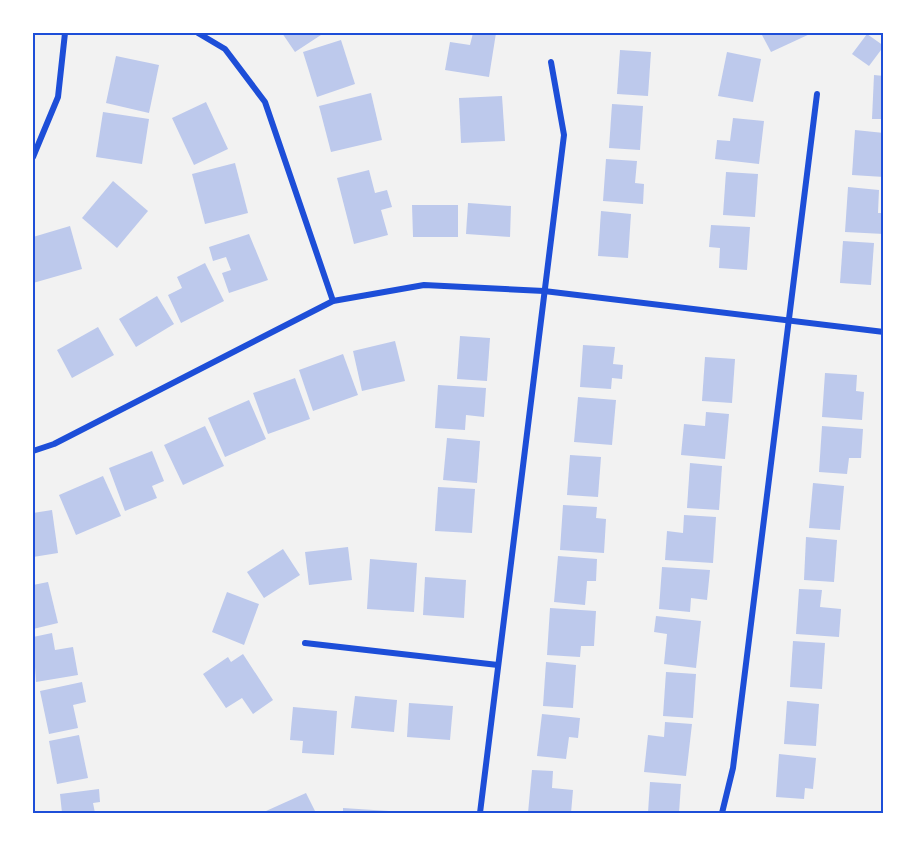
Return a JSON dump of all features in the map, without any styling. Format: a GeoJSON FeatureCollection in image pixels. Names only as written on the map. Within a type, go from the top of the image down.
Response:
{"type":"FeatureCollection","features":[{"type":"Feature","properties":{"kind":"street"},"geometry":{"type":"LineString","coordinates":[[33,157],[58,97],[65,33]]}},
{"type":"Feature","properties":{"kind":"street"},"geometry":{"type":"LineString","coordinates":[[198,33],[225,49],[265,102],[333,301]]}},
{"type":"Feature","properties":{"kind":"street"},"geometry":{"type":"LineString","coordinates":[[480,813],[564,135],[551,62]]}},
{"type":"Feature","properties":{"kind":"street"},"geometry":{"type":"LineString","coordinates":[[722,813],[733,768],[817,94]]}},
{"type":"Feature","properties":{"kind":"street"},"geometry":{"type":"LineString","coordinates":[[33,451],[54,444],[333,301],[424,285],[544,291],[884,332]]}},
{"type":"Feature","properties":{"kind":"street"},"geometry":{"type":"LineString","coordinates":[[304,643],[498,665]]}},
{"type":"Feature","properties":{"kind":"building"},"geometry":{"type":"Polygon","coordinates":[[[282,33],[324,33],[295,52],[282,33]]]}},
{"type":"Feature","properties":{"kind":"building"},"geometry":{"type":"Polygon","coordinates":[[[473,33],[496,33],[489,77],[445,70],[450,42],[470,45],[473,33]]]}},
{"type":"Feature","properties":{"kind":"building"},"geometry":{"type":"Polygon","coordinates":[[[761,33],[812,33],[771,52],[761,33]]]}},
{"type":"Feature","properties":{"kind":"building"},"geometry":{"type":"Polygon","coordinates":[[[867,34],[884,46],[869,66],[852,54],[867,34]]]}},
{"type":"Feature","properties":{"kind":"building"},"geometry":{"type":"Polygon","coordinates":[[[341,40],[355,84],[317,97],[303,52],[341,40]]]}},
{"type":"Feature","properties":{"kind":"building"},"geometry":{"type":"Polygon","coordinates":[[[620,50],[651,52],[648,96],[617,94],[620,50]]]}},
{"type":"Feature","properties":{"kind":"building"},"geometry":{"type":"Polygon","coordinates":[[[727,52],[761,59],[753,102],[718,96],[727,52]]]}},
{"type":"Feature","properties":{"kind":"building"},"geometry":{"type":"Polygon","coordinates":[[[116,56],[159,65],[149,113],[106,103],[116,56]]]}},
{"type":"Feature","properties":{"kind":"building"},"geometry":{"type":"Polygon","coordinates":[[[874,75],[884,76],[884,119],[872,119],[874,75]]]}},
{"type":"Feature","properties":{"kind":"building"},"geometry":{"type":"Polygon","coordinates":[[[371,93],[382,140],[331,152],[319,106],[371,93]]]}},
{"type":"Feature","properties":{"kind":"building"},"geometry":{"type":"Polygon","coordinates":[[[502,96],[505,141],[461,143],[459,98],[502,96]]]}},
{"type":"Feature","properties":{"kind":"building"},"geometry":{"type":"Polygon","coordinates":[[[206,102],[228,149],[194,165],[172,118],[206,102]]]}},
{"type":"Feature","properties":{"kind":"building"},"geometry":{"type":"Polygon","coordinates":[[[612,104],[643,106],[640,150],[609,148],[612,104]]]}},
{"type":"Feature","properties":{"kind":"building"},"geometry":{"type":"Polygon","coordinates":[[[103,112],[149,119],[142,164],[96,157],[103,112]]]}},
{"type":"Feature","properties":{"kind":"building"},"geometry":{"type":"Polygon","coordinates":[[[733,118],[764,121],[759,164],[715,159],[717,140],[730,141],[733,118]]]}},
{"type":"Feature","properties":{"kind":"building"},"geometry":{"type":"Polygon","coordinates":[[[855,130],[884,133],[884,177],[852,175],[855,130]]]}},
{"type":"Feature","properties":{"kind":"building"},"geometry":{"type":"Polygon","coordinates":[[[606,159],[637,161],[635,183],[644,184],[643,204],[603,201],[606,159]]]}},
{"type":"Feature","properties":{"kind":"building"},"geometry":{"type":"Polygon","coordinates":[[[235,163],[248,213],[205,224],[192,174],[235,163]]]}},
{"type":"Feature","properties":{"kind":"building"},"geometry":{"type":"Polygon","coordinates":[[[369,170],[375,193],[387,190],[392,207],[381,210],[388,235],[354,244],[337,178],[369,170]]]}},
{"type":"Feature","properties":{"kind":"building"},"geometry":{"type":"Polygon","coordinates":[[[726,172],[758,174],[755,217],[723,215],[726,172]]]}},
{"type":"Feature","properties":{"kind":"building"},"geometry":{"type":"Polygon","coordinates":[[[113,181],[148,211],[117,248],[82,218],[113,181]]]}},
{"type":"Feature","properties":{"kind":"building"},"geometry":{"type":"Polygon","coordinates":[[[848,187],[879,190],[878,213],[884,213],[884,234],[845,232],[848,187]]]}},
{"type":"Feature","properties":{"kind":"building"},"geometry":{"type":"Polygon","coordinates":[[[468,203],[511,206],[510,237],[466,234],[468,203]]]}},
{"type":"Feature","properties":{"kind":"building"},"geometry":{"type":"Polygon","coordinates":[[[412,205],[458,205],[458,237],[413,237],[412,205]]]}},
{"type":"Feature","properties":{"kind":"building"},"geometry":{"type":"Polygon","coordinates":[[[601,211],[631,214],[628,258],[598,256],[601,211]]]}},
{"type":"Feature","properties":{"kind":"building"},"geometry":{"type":"Polygon","coordinates":[[[711,225],[750,227],[747,270],[719,268],[720,248],[709,247],[711,225]]]}},
{"type":"Feature","properties":{"kind":"building"},"geometry":{"type":"Polygon","coordinates":[[[70,226],[82,269],[33,283],[33,237],[70,226]]]}},
{"type":"Feature","properties":{"kind":"building"},"geometry":{"type":"Polygon","coordinates":[[[249,234],[268,280],[229,293],[222,273],[231,270],[226,257],[213,261],[209,247],[249,234]]]}},
{"type":"Feature","properties":{"kind":"building"},"geometry":{"type":"Polygon","coordinates":[[[843,241],[874,243],[871,285],[840,283],[843,241]]]}},
{"type":"Feature","properties":{"kind":"building"},"geometry":{"type":"Polygon","coordinates":[[[205,263],[224,301],[181,323],[168,295],[182,288],[177,277],[205,263]]]}},
{"type":"Feature","properties":{"kind":"building"},"geometry":{"type":"Polygon","coordinates":[[[157,296],[174,324],[136,347],[119,319],[157,296]]]}},
{"type":"Feature","properties":{"kind":"building"},"geometry":{"type":"Polygon","coordinates":[[[98,327],[114,355],[72,378],[57,350],[98,327]]]}},
{"type":"Feature","properties":{"kind":"building"},"geometry":{"type":"Polygon","coordinates":[[[460,336],[490,338],[487,381],[457,379],[460,336]]]}},
{"type":"Feature","properties":{"kind":"building"},"geometry":{"type":"Polygon","coordinates":[[[395,341],[405,381],[362,391],[353,351],[395,341]]]}},
{"type":"Feature","properties":{"kind":"building"},"geometry":{"type":"Polygon","coordinates":[[[583,345],[615,347],[613,364],[623,365],[622,379],[612,378],[611,389],[580,387],[583,345]]]}},
{"type":"Feature","properties":{"kind":"building"},"geometry":{"type":"Polygon","coordinates":[[[343,354],[358,395],[313,411],[299,370],[343,354]]]}},
{"type":"Feature","properties":{"kind":"building"},"geometry":{"type":"Polygon","coordinates":[[[705,357],[735,359],[732,403],[702,401],[705,357]]]}},
{"type":"Feature","properties":{"kind":"building"},"geometry":{"type":"Polygon","coordinates":[[[825,373],[857,375],[856,391],[864,392],[862,420],[822,417],[825,373]]]}},
{"type":"Feature","properties":{"kind":"building"},"geometry":{"type":"Polygon","coordinates":[[[295,378],[310,419],[268,434],[253,393],[295,378]]]}},
{"type":"Feature","properties":{"kind":"building"},"geometry":{"type":"Polygon","coordinates":[[[438,385],[486,388],[484,417],[466,415],[465,430],[435,428],[438,385]]]}},
{"type":"Feature","properties":{"kind":"building"},"geometry":{"type":"Polygon","coordinates":[[[578,397],[616,400],[612,445],[574,442],[578,397]]]}},
{"type":"Feature","properties":{"kind":"building"},"geometry":{"type":"Polygon","coordinates":[[[249,400],[266,439],[225,457],[208,418],[249,400]]]}},
{"type":"Feature","properties":{"kind":"building"},"geometry":{"type":"Polygon","coordinates":[[[706,412],[729,414],[725,459],[681,455],[684,424],[705,426],[706,412]]]}},
{"type":"Feature","properties":{"kind":"building"},"geometry":{"type":"Polygon","coordinates":[[[205,426],[224,466],[183,485],[164,445],[205,426]]]}},
{"type":"Feature","properties":{"kind":"building"},"geometry":{"type":"Polygon","coordinates":[[[822,426],[863,429],[861,458],[849,458],[847,474],[819,472],[822,426]]]}},
{"type":"Feature","properties":{"kind":"building"},"geometry":{"type":"Polygon","coordinates":[[[447,438],[480,441],[477,483],[443,480],[447,438]]]}},
{"type":"Feature","properties":{"kind":"building"},"geometry":{"type":"Polygon","coordinates":[[[152,451],[164,481],[152,486],[157,498],[125,511],[109,468],[152,451]]]}},
{"type":"Feature","properties":{"kind":"building"},"geometry":{"type":"Polygon","coordinates":[[[570,455],[601,457],[598,497],[567,495],[570,455]]]}},
{"type":"Feature","properties":{"kind":"building"},"geometry":{"type":"Polygon","coordinates":[[[690,463],[722,466],[719,510],[687,508],[690,463]]]}},
{"type":"Feature","properties":{"kind":"building"},"geometry":{"type":"Polygon","coordinates":[[[103,476],[121,516],[76,535],[59,495],[103,476]]]}},
{"type":"Feature","properties":{"kind":"building"},"geometry":{"type":"Polygon","coordinates":[[[813,483],[844,486],[840,530],[809,528],[813,483]]]}},
{"type":"Feature","properties":{"kind":"building"},"geometry":{"type":"Polygon","coordinates":[[[438,487],[475,489],[472,533],[435,531],[438,487]]]}},
{"type":"Feature","properties":{"kind":"building"},"geometry":{"type":"Polygon","coordinates":[[[563,505],[597,507],[596,518],[606,519],[604,553],[560,550],[563,505]]]}},
{"type":"Feature","properties":{"kind":"building"},"geometry":{"type":"Polygon","coordinates":[[[52,510],[58,553],[33,557],[33,513],[52,510]]]}},
{"type":"Feature","properties":{"kind":"building"},"geometry":{"type":"Polygon","coordinates":[[[684,515],[716,517],[713,563],[665,560],[667,531],[683,533],[684,515]]]}},
{"type":"Feature","properties":{"kind":"building"},"geometry":{"type":"Polygon","coordinates":[[[806,537],[837,540],[834,582],[804,580],[806,537]]]}},
{"type":"Feature","properties":{"kind":"building"},"geometry":{"type":"Polygon","coordinates":[[[348,547],[352,580],[309,585],[305,552],[348,547]]]}},
{"type":"Feature","properties":{"kind":"building"},"geometry":{"type":"Polygon","coordinates":[[[283,549],[300,575],[264,598],[247,572],[283,549]]]}},
{"type":"Feature","properties":{"kind":"building"},"geometry":{"type":"Polygon","coordinates":[[[558,556],[597,559],[596,581],[587,581],[585,605],[554,602],[558,556]]]}},
{"type":"Feature","properties":{"kind":"building"},"geometry":{"type":"Polygon","coordinates":[[[370,559],[417,563],[414,612],[367,609],[370,559]]]}},
{"type":"Feature","properties":{"kind":"building"},"geometry":{"type":"Polygon","coordinates":[[[662,567],[710,570],[707,600],[691,598],[690,612],[659,609],[662,567]]]}},
{"type":"Feature","properties":{"kind":"building"},"geometry":{"type":"Polygon","coordinates":[[[425,577],[466,580],[464,618],[423,615],[425,577]]]}},
{"type":"Feature","properties":{"kind":"building"},"geometry":{"type":"Polygon","coordinates":[[[48,582],[58,623],[33,629],[33,585],[48,582]]]}},
{"type":"Feature","properties":{"kind":"building"},"geometry":{"type":"Polygon","coordinates":[[[799,589],[822,590],[820,607],[841,609],[839,637],[796,634],[799,589]]]}},
{"type":"Feature","properties":{"kind":"building"},"geometry":{"type":"Polygon","coordinates":[[[227,592],[259,604],[244,645],[212,632],[227,592]]]}},
{"type":"Feature","properties":{"kind":"building"},"geometry":{"type":"Polygon","coordinates":[[[550,608],[596,611],[594,646],[581,646],[580,657],[547,655],[550,608]]]}},
{"type":"Feature","properties":{"kind":"building"},"geometry":{"type":"Polygon","coordinates":[[[656,616],[701,621],[696,668],[664,664],[667,634],[654,632],[656,616]]]}},
{"type":"Feature","properties":{"kind":"building"},"geometry":{"type":"Polygon","coordinates":[[[52,633],[55,650],[73,647],[78,675],[36,682],[33,637],[52,633]]]}},
{"type":"Feature","properties":{"kind":"building"},"geometry":{"type":"Polygon","coordinates":[[[793,641],[825,643],[822,689],[790,687],[793,641]]]}},
{"type":"Feature","properties":{"kind":"building"},"geometry":{"type":"Polygon","coordinates":[[[243,654],[273,700],[253,714],[242,698],[226,708],[203,674],[228,657],[231,662],[243,654]]]}},
{"type":"Feature","properties":{"kind":"building"},"geometry":{"type":"Polygon","coordinates":[[[546,662],[576,665],[573,708],[543,706],[546,662]]]}},
{"type":"Feature","properties":{"kind":"building"},"geometry":{"type":"Polygon","coordinates":[[[666,672],[696,674],[693,718],[663,716],[666,672]]]}},
{"type":"Feature","properties":{"kind":"building"},"geometry":{"type":"Polygon","coordinates":[[[82,682],[86,702],[73,705],[78,728],[49,734],[40,691],[82,682]]]}},
{"type":"Feature","properties":{"kind":"building"},"geometry":{"type":"Polygon","coordinates":[[[355,696],[397,700],[394,732],[351,728],[355,696]]]}},
{"type":"Feature","properties":{"kind":"building"},"geometry":{"type":"Polygon","coordinates":[[[787,701],[819,704],[816,746],[784,744],[787,701]]]}},
{"type":"Feature","properties":{"kind":"building"},"geometry":{"type":"Polygon","coordinates":[[[409,703],[453,706],[450,740],[407,737],[409,703]]]}},
{"type":"Feature","properties":{"kind":"building"},"geometry":{"type":"Polygon","coordinates":[[[293,707],[337,711],[334,755],[302,753],[303,741],[290,740],[293,707]]]}},
{"type":"Feature","properties":{"kind":"building"},"geometry":{"type":"Polygon","coordinates":[[[542,714],[580,718],[578,738],[569,737],[566,759],[537,756],[542,714]]]}},
{"type":"Feature","properties":{"kind":"building"},"geometry":{"type":"Polygon","coordinates":[[[665,722],[692,724],[686,776],[644,772],[648,735],[664,737],[665,722]]]}},
{"type":"Feature","properties":{"kind":"building"},"geometry":{"type":"Polygon","coordinates":[[[79,735],[88,778],[57,784],[49,741],[79,735]]]}},
{"type":"Feature","properties":{"kind":"building"},"geometry":{"type":"Polygon","coordinates":[[[779,754],[816,758],[813,789],[805,788],[804,799],[776,797],[779,754]]]}},
{"type":"Feature","properties":{"kind":"building"},"geometry":{"type":"Polygon","coordinates":[[[532,770],[553,771],[552,788],[573,790],[571,813],[528,813],[532,770]]]}},
{"type":"Feature","properties":{"kind":"building"},"geometry":{"type":"Polygon","coordinates":[[[650,782],[681,784],[679,813],[648,813],[650,782]]]}},
{"type":"Feature","properties":{"kind":"building"},"geometry":{"type":"Polygon","coordinates":[[[99,789],[100,802],[93,803],[95,813],[62,813],[60,794],[99,789]]]}},
{"type":"Feature","properties":{"kind":"building"},"geometry":{"type":"Polygon","coordinates":[[[306,793],[316,813],[266,813],[266,811],[306,793]]]}},
{"type":"Feature","properties":{"kind":"building"},"geometry":{"type":"Polygon","coordinates":[[[343,808],[389,811],[389,813],[343,813],[343,808]]]}}]}
